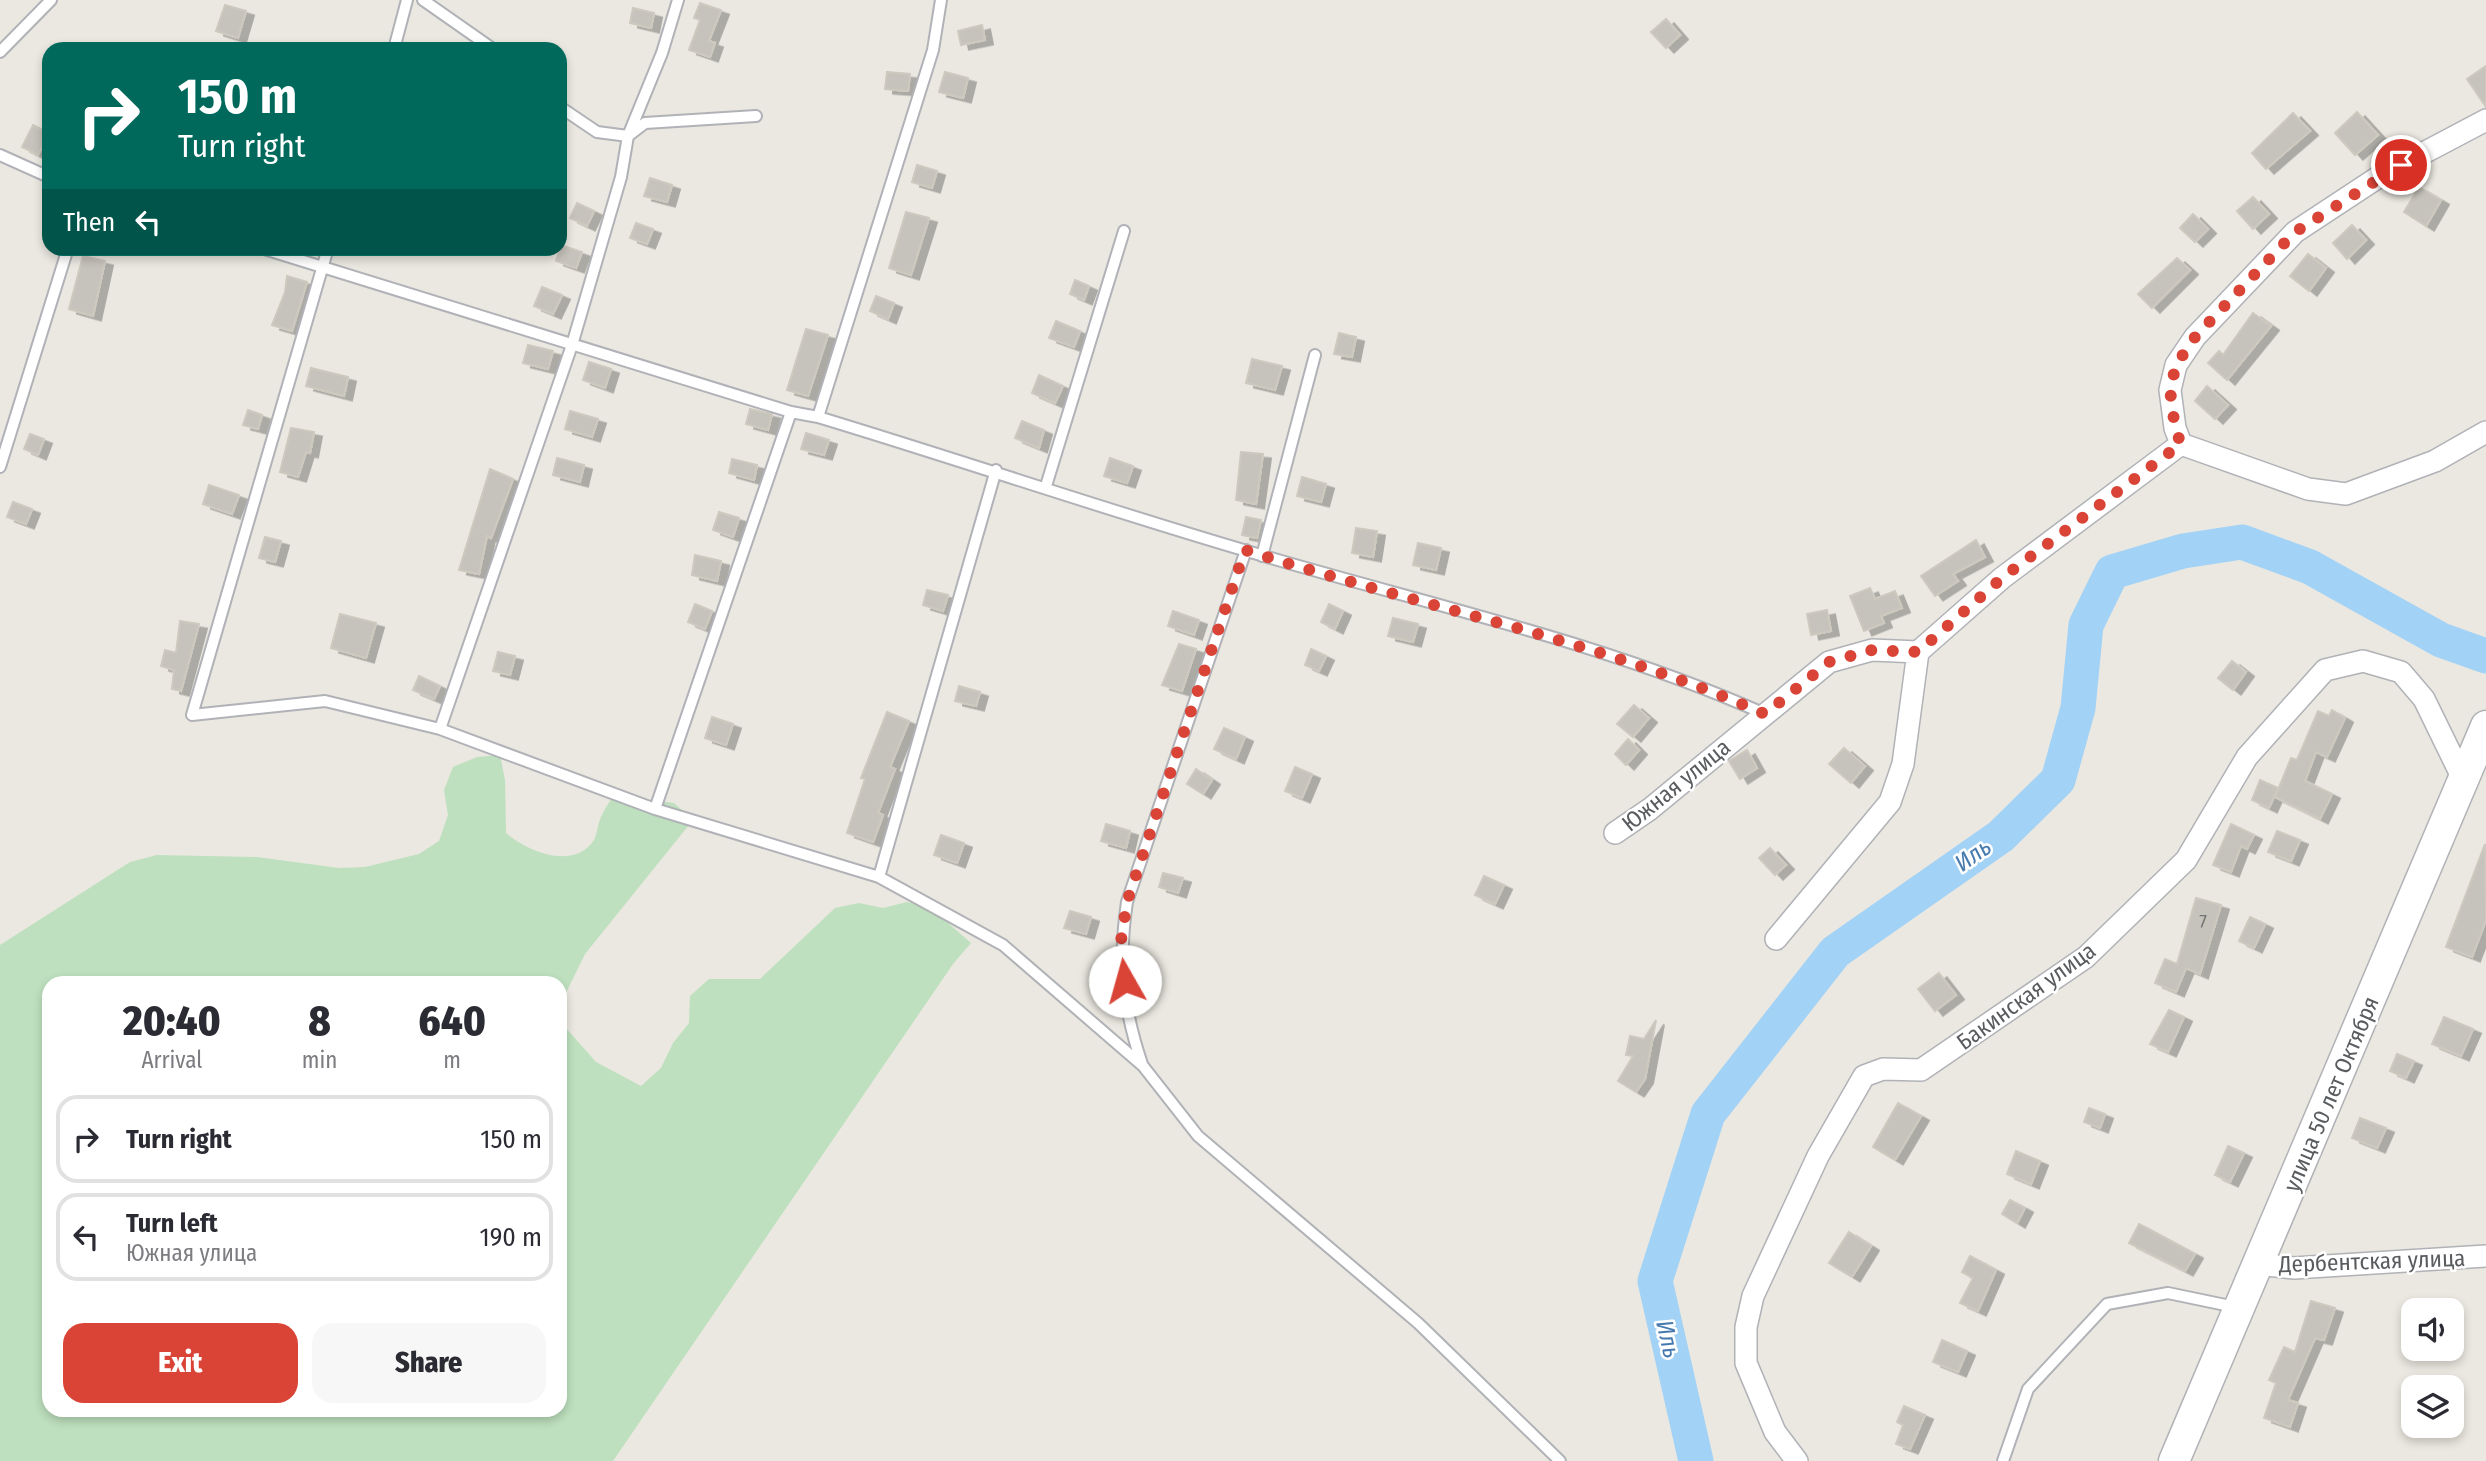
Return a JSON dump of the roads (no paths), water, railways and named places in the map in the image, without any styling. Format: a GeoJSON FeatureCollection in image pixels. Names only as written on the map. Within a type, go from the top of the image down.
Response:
{"type":"FeatureCollection","features":[{"type":"Feature","properties":{"kind":"street"},"geometry":{"type":"LineString","coordinates":[[2486,120],[2380,176],[2295,232],[2195,337],[2176,365],[2170,390],[2175,428],[2181,444],[2308,489],[2346,494],[2435,461],[2486,432]]}},
{"type":"Feature","properties":{"kind":"street"},"geometry":{"type":"LineString","coordinates":[[1776,939],[1890,802],[1903,764],[1918,652],[2002,578],[2181,444]]}},
{"type":"Feature","properties":{"kind":"street","name":"Южная улица"},"geometry":{"type":"LineString","coordinates":[[1615,834],[1650,809],[1829,662],[1872,650],[1918,652]]}},
{"type":"Feature","properties":{"kind":"street","name":"Бакинская улица"},"geometry":{"type":"LineString","coordinates":[[1797,1461],[1775,1433],[1746,1363],[1746,1327],[1754,1296],[1818,1156],[1864,1076],[1883,1069],[1920,1070],[2085,957],[2186,860],[2247,757],[2325,670],[2363,661],[2401,672],[2424,699],[2465,783]]}},
{"type":"Feature","properties":{"kind":"street","name":"улица 50 лет Октября"},"geometry":{"type":"LineString","coordinates":[[2174,1461],[2485,733]]}},
{"type":"Feature","properties":{"kind":"street","name":"Дербентская улица"},"geometry":{"type":"LineString","coordinates":[[2258,1264],[2294,1268],[2486,1256]]}},
{"type":"Feature","properties":{"kind":"lane"},"geometry":{"type":"LineString","coordinates":[[0,52],[51,0]]}},
{"type":"Feature","properties":{"kind":"lane"},"geometry":{"type":"LineString","coordinates":[[396,42],[407,0]]}},
{"type":"Feature","properties":{"kind":"lane"},"geometry":{"type":"LineString","coordinates":[[423,0],[484,42]]}},
{"type":"Feature","properties":{"kind":"lane"},"geometry":{"type":"LineString","coordinates":[[440,729],[572,345],[621,177],[628,136],[662,53],[678,0]]}},
{"type":"Feature","properties":{"kind":"lane"},"geometry":{"type":"LineString","coordinates":[[818,417],[933,50],[942,0]]}},
{"type":"Feature","properties":{"kind":"lane"},"geometry":{"type":"LineString","coordinates":[[567,112],[597,132],[628,136],[645,123],[756,116]]}},
{"type":"Feature","properties":{"kind":"lane"},"geometry":{"type":"LineString","coordinates":[[0,155],[42,174]]}},
{"type":"Feature","properties":{"kind":"lane"},"geometry":{"type":"LineString","coordinates":[[1046,486],[1124,231]]}},
{"type":"Feature","properties":{"kind":"lane"},"geometry":{"type":"LineString","coordinates":[[0,467],[66,256]]}},
{"type":"Feature","properties":{"kind":"lane"},"geometry":{"type":"LineString","coordinates":[[285,256],[791,412],[818,417],[996,470],[1262,556],[1613,657],[1709,689],[1765,714]]}},
{"type":"Feature","properties":{"kind":"lane"},"geometry":{"type":"LineString","coordinates":[[326,256],[192,715],[325,701],[440,729],[654,809],[878,877],[1003,945],[1143,1066],[1198,1136],[1418,1323],[1560,1461]]}},
{"type":"Feature","properties":{"kind":"lane"},"geometry":{"type":"LineString","coordinates":[[1262,556],[1315,355]]}},
{"type":"Feature","properties":{"kind":"lane"},"geometry":{"type":"LineString","coordinates":[[654,809],[791,412]]}},
{"type":"Feature","properties":{"kind":"lane"},"geometry":{"type":"LineString","coordinates":[[878,877],[996,470]]}},
{"type":"Feature","properties":{"kind":"lane"},"geometry":{"type":"LineString","coordinates":[[1143,1066],[1129,1026],[1120,947],[1127,902],[1245,550]]}},
{"type":"Feature","properties":{"kind":"lane"},"geometry":{"type":"LineString","coordinates":[[2003,1461],[2028,1389],[2107,1304],[2168,1293],[2238,1308]]}},
{"type":"Feature","properties":{"kind":"waterway","name":"Иль"},"geometry":{"type":"LineString","coordinates":[[1696,1461],[1655,1281],[1708,1114],[1835,952],[2001,836],[2058,780],[2078,708],[2086,625],[2112,572],[2183,551],[2242,542],[2310,567],[2441,640],[2486,656]]}}]}
